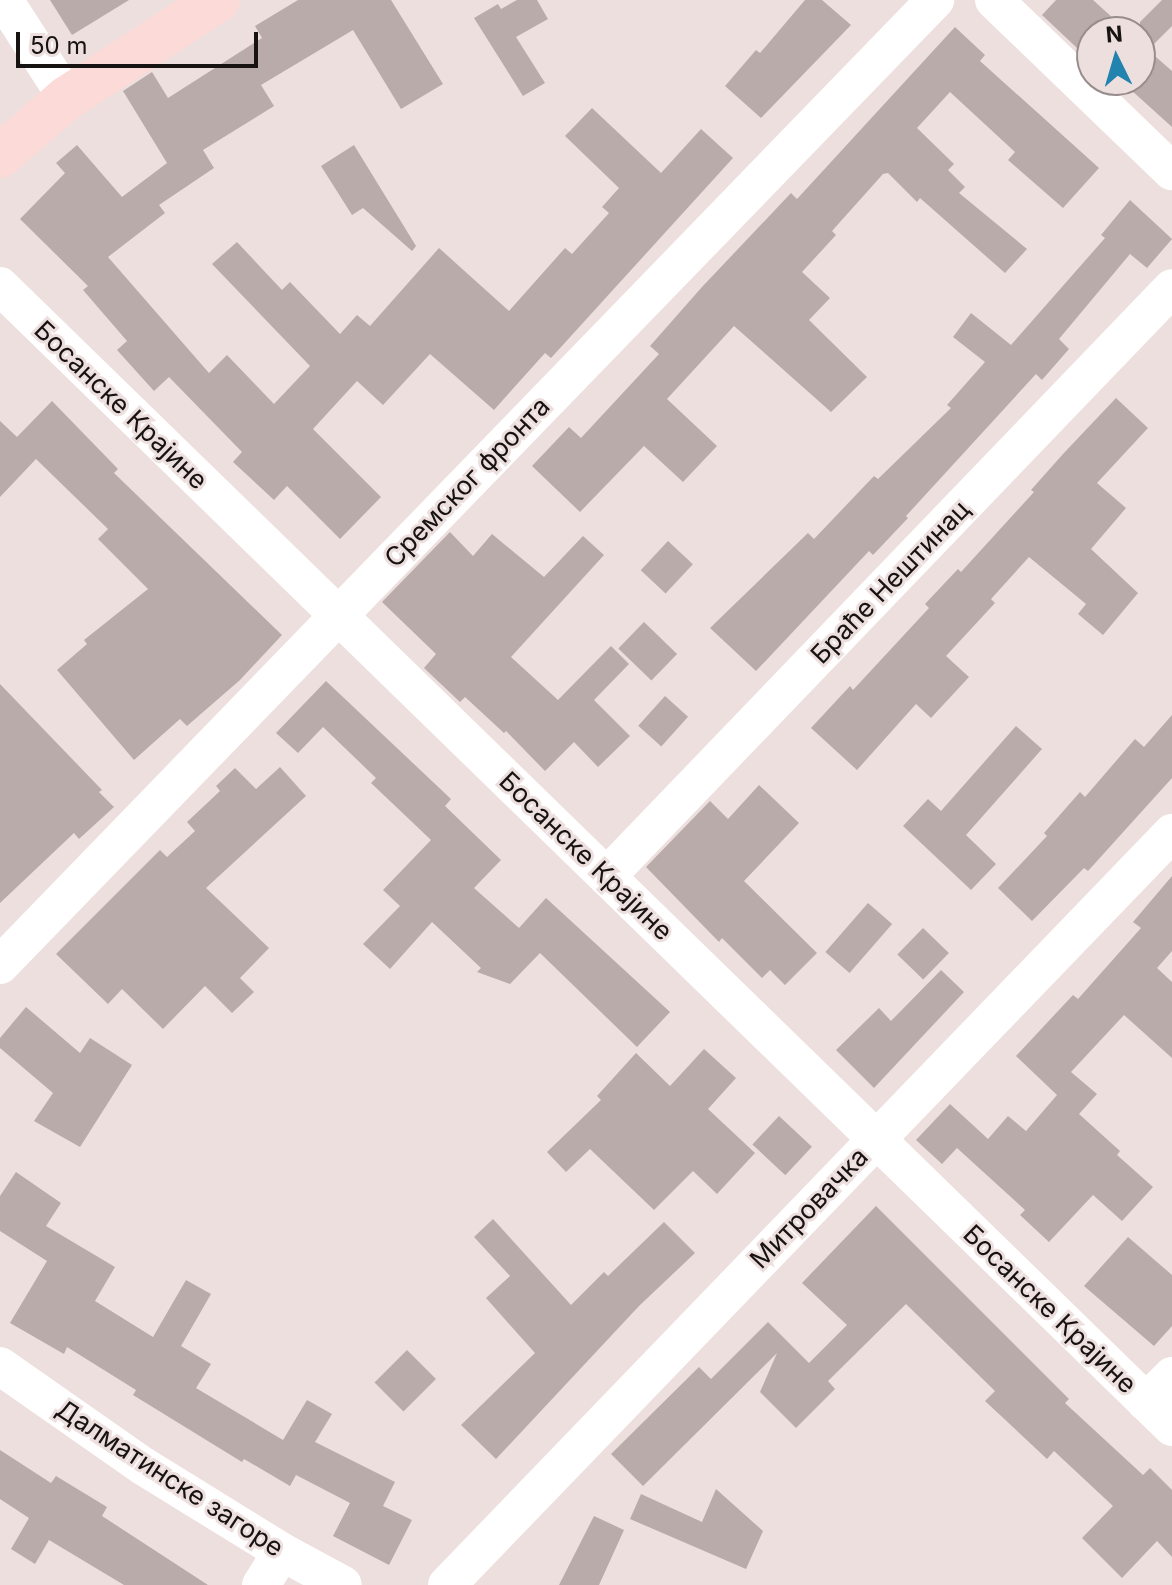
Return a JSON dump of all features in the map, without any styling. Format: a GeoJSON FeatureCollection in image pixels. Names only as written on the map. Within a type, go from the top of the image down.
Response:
{"type":"FeatureCollection","features":[{"type":"Feature","properties":{"kind":"street"},"geometry":{"type":"LineString","coordinates":[[4,0],[67,98]]}},
{"type":"Feature","properties":{"kind":"street"},"geometry":{"type":"LineString","coordinates":[[0,156],[67,98],[218,0]]}},
{"type":"Feature","properties":{"kind":"street","name":"Сремског фронта"},"geometry":{"type":"LineString","coordinates":[[0,965],[935,0]]}},
{"type":"Feature","properties":{"kind":"street"},"geometry":{"type":"LineString","coordinates":[[994,0],[1172,171]]}},
{"type":"Feature","properties":{"kind":"street","name":"Босанске Крајине"},"geometry":{"type":"LineString","coordinates":[[0,286],[874,1140],[1163,1402]]}},
{"type":"Feature","properties":{"kind":"street","name":"Браће Нештинац"},"geometry":{"type":"LineString","coordinates":[[607,876],[1172,288]]}},
{"type":"Feature","properties":{"kind":"street","name":"Митровачка"},"geometry":{"type":"LineString","coordinates":[[447,1585],[1172,833]]}},
{"type":"Feature","properties":{"kind":"street","name":"Далматинске загоре"},"geometry":{"type":"LineString","coordinates":[[0,1366],[143,1466],[282,1552],[343,1585]]}},
{"type":"Feature","properties":{"kind":"street"},"geometry":{"type":"LineString","coordinates":[[261,1585],[282,1552]]}},
{"type":"Feature","properties":{"kind":"building"},"geometry":{"type":"Polygon","coordinates":[[[50,0],[129,0],[72,35],[50,0]]]}},
{"type":"Feature","properties":{"kind":"building"},"geometry":{"type":"Polygon","coordinates":[[[298,0],[391,0],[443,84],[401,109],[353,30],[261,85],[274,106],[203,150],[214,168],[159,205],[165,213],[108,257],[209,373],[227,355],[274,404],[310,366],[212,264],[237,242],[282,290],[290,282],[340,334],[357,315],[370,326],[439,248],[509,311],[565,248],[572,254],[609,213],[602,207],[619,188],[565,136],[592,108],[661,173],[701,129],[733,158],[551,358],[545,353],[494,410],[430,354],[383,405],[357,381],[313,429],[381,497],[340,539],[287,486],[274,500],[233,462],[242,452],[169,377],[154,391],[117,350],[127,341],[83,290],[88,286],[20,219],[65,173],[56,163],[77,145],[122,197],[167,163],[123,91],[152,72],[168,98],[262,38],[255,26],[298,0]]]}},
{"type":"Feature","properties":{"kind":"building"},"geometry":{"type":"Polygon","coordinates":[[[517,0],[537,0],[548,19],[516,37],[545,83],[523,96],[474,18],[498,4],[501,9],[517,0]]]}},
{"type":"Feature","properties":{"kind":"building"},"geometry":{"type":"Polygon","coordinates":[[[805,0],[822,0],[851,25],[761,118],[725,86],[756,50],[760,53],[805,0]]]}},
{"type":"Feature","properties":{"kind":"building"},"geometry":{"type":"Polygon","coordinates":[[[1056,0],[1093,0],[1111,16],[1076,16],[1076,47],[1042,15],[1056,0]]]}},
{"type":"Feature","properties":{"kind":"building"},"geometry":{"type":"Polygon","coordinates":[[[1162,0],[1172,0],[1172,26],[1156,42],[1156,16],[1146,16],[1162,0]]]}},
{"type":"Feature","properties":{"kind":"building"},"geometry":{"type":"Polygon","coordinates":[[[955,27],[985,55],[980,61],[1099,168],[1063,208],[1008,160],[1015,152],[950,92],[917,128],[954,164],[948,170],[965,187],[959,193],[1027,249],[1005,273],[920,198],[917,202],[888,173],[883,174],[832,231],[836,235],[802,272],[830,298],[809,320],[867,377],[831,412],[734,326],[667,399],[717,446],[683,482],[644,446],[580,512],[532,466],[569,427],[581,438],[659,354],[650,346],[702,287],[791,193],[797,199],[955,27]]]}},
{"type":"Feature","properties":{"kind":"building"},"geometry":{"type":"Polygon","coordinates":[[[1156,57],[1172,71],[1172,127],[1138,96],[1156,96],[1156,57]]]}},
{"type":"Feature","properties":{"kind":"building"},"geometry":{"type":"Polygon","coordinates":[[[354,145],[416,246],[412,251],[363,208],[352,215],[321,166],[354,145]]]}},
{"type":"Feature","properties":{"kind":"building"},"geometry":{"type":"Polygon","coordinates":[[[1130,200],[1172,239],[1147,268],[1130,254],[1059,339],[1069,349],[1042,380],[1036,374],[906,516],[908,518],[873,555],[869,551],[756,671],[710,628],[808,533],[814,539],[874,476],[878,479],[951,408],[947,405],[985,362],[953,337],[971,313],[1011,345],[1105,238],[1101,235],[1130,200]]]}},
{"type":"Feature","properties":{"kind":"building"},"geometry":{"type":"Polygon","coordinates":[[[1116,398],[1148,428],[1097,483],[1126,508],[1091,549],[1138,593],[1103,635],[1078,614],[1086,604],[1029,557],[991,599],[995,603],[946,656],[969,677],[931,718],[916,704],[857,770],[811,728],[850,686],[853,690],[929,608],[925,604],[958,569],[961,572],[1116,398]]]}},
{"type":"Feature","properties":{"kind":"building"},"geometry":{"type":"Polygon","coordinates":[[[52,401],[118,469],[114,473],[282,635],[240,680],[187,726],[180,719],[134,760],[57,670],[87,644],[84,640],[148,589],[98,539],[108,529],[36,459],[0,497],[0,421],[17,437],[52,401]]]}},
{"type":"Feature","properties":{"kind":"building"},"geometry":{"type":"Polygon","coordinates":[[[450,532],[473,556],[492,534],[544,577],[583,536],[604,555],[511,657],[558,700],[611,646],[629,664],[594,700],[630,736],[598,767],[574,742],[545,771],[506,731],[504,733],[465,697],[460,702],[424,668],[436,654],[382,602],[450,532]]]}},
{"type":"Feature","properties":{"kind":"building"},"geometry":{"type":"Polygon","coordinates":[[[668,541],[693,564],[666,593],[641,570],[668,541]]]}},
{"type":"Feature","properties":{"kind":"building"},"geometry":{"type":"Polygon","coordinates":[[[644,622],[677,654],[651,681],[618,649],[644,622]]]}},
{"type":"Feature","properties":{"kind":"building"},"geometry":{"type":"Polygon","coordinates":[[[326,681],[451,799],[445,806],[501,860],[474,888],[519,928],[546,898],[670,1012],[637,1047],[540,953],[510,984],[477,972],[481,968],[432,922],[390,969],[363,944],[400,906],[383,890],[431,840],[371,783],[376,778],[323,727],[298,753],[276,733],[326,681]]]}},
{"type":"Feature","properties":{"kind":"building"},"geometry":{"type":"Polygon","coordinates":[[[0,684],[102,790],[99,792],[114,807],[79,839],[74,833],[0,903],[0,684]]]}},
{"type":"Feature","properties":{"kind":"building"},"geometry":{"type":"Polygon","coordinates":[[[665,696],[688,717],[661,746],[638,726],[665,696]]]}},
{"type":"Feature","properties":{"kind":"building"},"geometry":{"type":"Polygon","coordinates":[[[1172,715],[1172,778],[1088,871],[1084,868],[1032,921],[998,888],[1047,836],[1044,833],[1080,792],[1085,797],[1135,739],[1144,747],[1172,715]]]}},
{"type":"Feature","properties":{"kind":"building"},"geometry":{"type":"Polygon","coordinates":[[[1016,726],[1042,749],[966,835],[996,864],[971,890],[903,826],[928,799],[941,811],[1016,726]]]}},
{"type":"Feature","properties":{"kind":"building"},"geometry":{"type":"Polygon","coordinates":[[[280,767],[306,796],[206,888],[269,948],[240,978],[254,992],[232,1013],[205,986],[163,1029],[122,989],[108,1004],[56,954],[160,850],[167,857],[195,831],[187,822],[220,791],[216,786],[235,768],[256,789],[280,767]]]}},
{"type":"Feature","properties":{"kind":"building"},"geometry":{"type":"Polygon","coordinates":[[[759,785],[799,823],[744,881],[817,953],[785,985],[770,970],[762,978],[722,938],[719,942],[646,867],[710,801],[728,819],[759,785]]]}},
{"type":"Feature","properties":{"kind":"building"},"geometry":{"type":"Polygon","coordinates":[[[1172,876],[1172,951],[1157,968],[1172,982],[1172,1058],[1124,1015],[1071,1072],[1097,1094],[1079,1114],[1120,1151],[1117,1155],[1153,1187],[1122,1221],[1093,1195],[1049,1242],[1020,1215],[1025,1210],[957,1148],[942,1164],[916,1140],[950,1104],[988,1139],[1008,1116],[1026,1131],[1057,1095],[1016,1056],[1073,995],[1078,999],[1141,928],[1133,922],[1172,876]]]}},
{"type":"Feature","properties":{"kind":"building"},"geometry":{"type":"Polygon","coordinates":[[[868,903],[892,924],[850,973],[825,952],[868,903]]]}},
{"type":"Feature","properties":{"kind":"building"},"geometry":{"type":"Polygon","coordinates":[[[923,928],[949,953],[923,980],[897,955],[923,928]]]}},
{"type":"Feature","properties":{"kind":"building"},"geometry":{"type":"Polygon","coordinates":[[[941,970],[964,992],[874,1088],[836,1050],[879,1008],[891,1021],[941,970]]]}},
{"type":"Feature","properties":{"kind":"building"},"geometry":{"type":"Polygon","coordinates":[[[26,1007],[80,1053],[90,1038],[132,1065],[80,1147],[34,1121],[53,1093],[0,1048],[0,1038],[26,1007]]]}},
{"type":"Feature","properties":{"kind":"building"},"geometry":{"type":"Polygon","coordinates":[[[704,1049],[736,1078],[708,1109],[755,1153],[717,1194],[693,1171],[654,1210],[590,1149],[566,1172],[547,1152],[601,1100],[597,1096],[636,1053],[670,1086],[704,1049]]]}},
{"type":"Feature","properties":{"kind":"building"},"geometry":{"type":"Polygon","coordinates":[[[779,1116],[812,1147],[785,1175],[752,1145],[779,1116]]]}},
{"type":"Feature","properties":{"kind":"building"},"geometry":{"type":"Polygon","coordinates":[[[16,1172],[61,1203],[46,1226],[115,1267],[95,1301],[153,1337],[186,1280],[211,1294],[181,1346],[211,1364],[196,1388],[283,1440],[307,1400],[332,1414],[315,1442],[395,1482],[383,1506],[412,1520],[389,1565],[333,1536],[350,1503],[296,1475],[290,1486],[244,1459],[242,1462],[133,1395],[136,1390],[67,1347],[64,1354],[10,1323],[47,1261],[0,1231],[0,1196],[16,1172]]]}},
{"type":"Feature","properties":{"kind":"building"},"geometry":{"type":"Polygon","coordinates":[[[876,1206],[1069,1399],[1065,1403],[1143,1475],[1150,1468],[1172,1490],[1172,1557],[1157,1541],[1122,1578],[1082,1538],[1113,1506],[1054,1451],[1047,1459],[985,1401],[995,1391],[906,1304],[828,1381],[835,1389],[796,1428],[760,1392],[777,1353],[643,1486],[611,1454],[699,1367],[711,1379],[768,1322],[809,1363],[847,1325],[802,1283],[876,1206]]]}},
{"type":"Feature","properties":{"kind":"building"},"geometry":{"type":"Polygon","coordinates":[[[493,1219],[571,1305],[604,1272],[608,1276],[664,1222],[695,1253],[639,1306],[496,1459],[461,1425],[535,1353],[486,1298],[510,1276],[474,1237],[493,1219]]]}},
{"type":"Feature","properties":{"kind":"building"},"geometry":{"type":"Polygon","coordinates":[[[1128,1237],[1172,1275],[1172,1326],[1154,1346],[1084,1286],[1128,1237]]]}},
{"type":"Feature","properties":{"kind":"building"},"geometry":{"type":"Polygon","coordinates":[[[407,1350],[436,1379],[403,1412],[374,1383],[407,1350]]]}},
{"type":"Feature","properties":{"kind":"building"},"geometry":{"type":"Polygon","coordinates":[[[0,1450],[51,1483],[56,1476],[107,1507],[102,1516],[208,1585],[124,1585],[49,1540],[35,1564],[11,1549],[29,1518],[0,1499],[0,1450]]]}},
{"type":"Feature","properties":{"kind":"building"},"geometry":{"type":"Polygon","coordinates":[[[716,1489],[763,1531],[746,1569],[630,1519],[641,1494],[702,1522],[716,1489]]]}},
{"type":"Feature","properties":{"kind":"building"},"geometry":{"type":"Polygon","coordinates":[[[594,1516],[624,1530],[599,1585],[559,1585],[594,1516]]]}}]}
